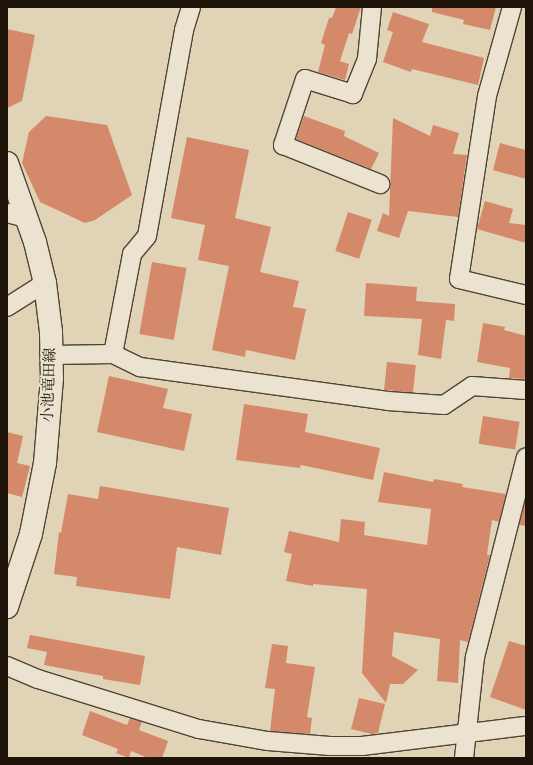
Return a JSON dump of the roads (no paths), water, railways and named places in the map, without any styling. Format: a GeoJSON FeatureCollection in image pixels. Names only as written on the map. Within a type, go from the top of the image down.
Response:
{"type":"FeatureCollection","features":[{"type":"Feature","properties":{"kind":"main road","name":"小池竜田線"},"geometry":{"type":"LineString","coordinates":[[7,163],[17,215],[35,242],[45,283],[51,332],[52,355],[51,399],[45,463],[31,534],[7,607]]}},
{"type":"Feature","properties":{"kind":"street"},"geometry":{"type":"LineString","coordinates":[[114,354],[132,254],[147,236],[184,30],[191,7]]}},
{"type":"Feature","properties":{"kind":"street"},"geometry":{"type":"LineString","coordinates":[[372,7],[367,59],[353,94],[305,79],[283,145],[380,184]]}},
{"type":"Feature","properties":{"kind":"street"},"geometry":{"type":"LineString","coordinates":[[512,7],[487,96],[459,279],[526,295]]}},
{"type":"Feature","properties":{"kind":"street"},"geometry":{"type":"LineString","coordinates":[[7,307],[45,283]]}},
{"type":"Feature","properties":{"kind":"street"},"geometry":{"type":"LineString","coordinates":[[52,355],[114,354],[140,367],[388,401],[444,405],[472,386],[526,390]]}},
{"type":"Feature","properties":{"kind":"street"},"geometry":{"type":"LineString","coordinates":[[464,758],[468,733],[475,657],[526,457]]}},
{"type":"Feature","properties":{"kind":"street"},"geometry":{"type":"LineString","coordinates":[[7,666],[38,679],[199,729],[268,741],[314,745],[362,746],[526,726]]}}]}
